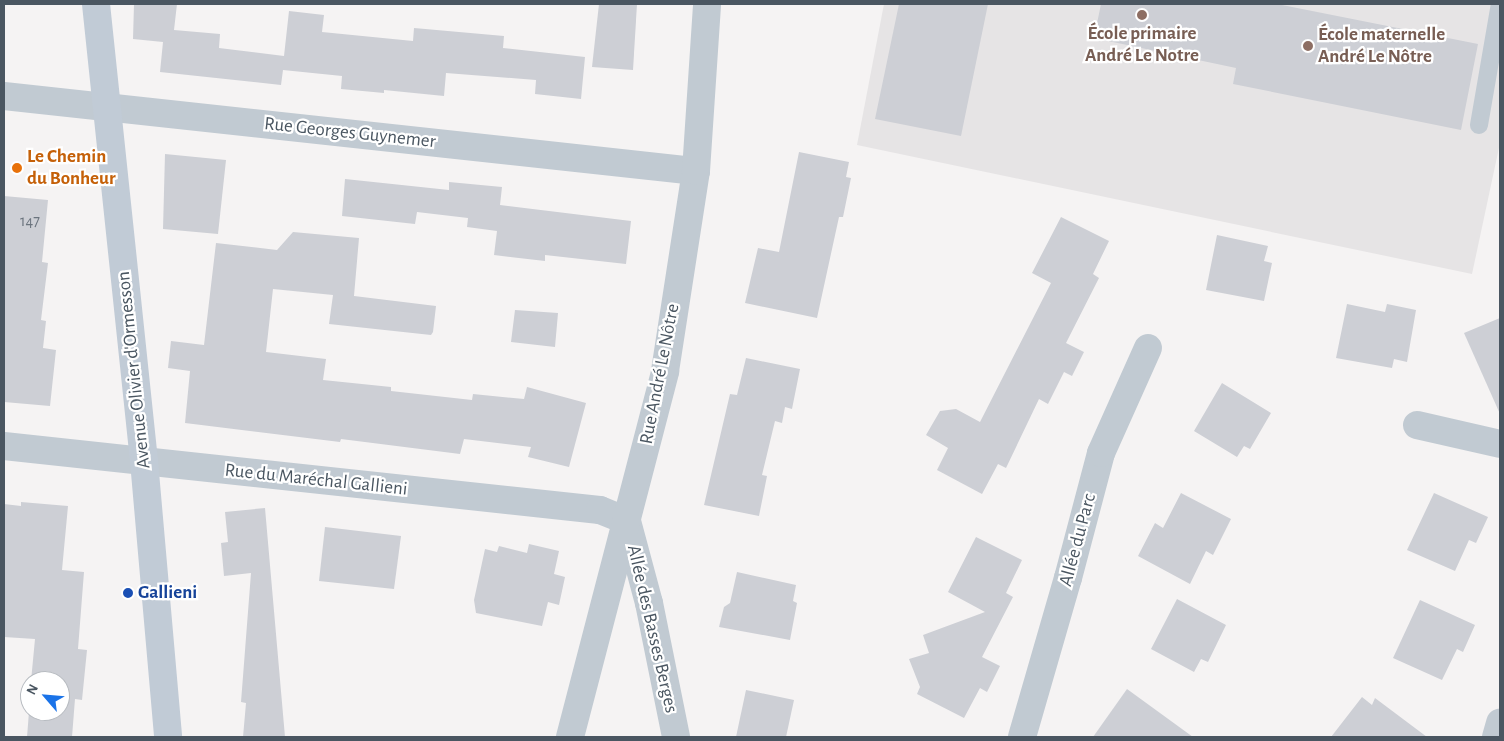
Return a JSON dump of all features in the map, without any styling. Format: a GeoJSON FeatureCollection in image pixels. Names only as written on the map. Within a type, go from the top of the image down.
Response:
{"type":"FeatureCollection","features":[{"type":"Feature","properties":{"kind":"main road","name":"Avenue Olivier d'Ormesson"},"geometry":{"type":"LineString","coordinates":[[96,4],[144,461],[168,737]]}},
{"type":"Feature","properties":{"kind":"street","name":"Rue André Le Nôtre"},"geometry":{"type":"LineString","coordinates":[[570,737],[665,372],[696,171],[707,4]]}},
{"type":"Feature","properties":{"kind":"street","name":"Rue Georges Guynemer"},"geometry":{"type":"LineString","coordinates":[[4,96],[696,171]]}},
{"type":"Feature","properties":{"kind":"street","name":"Allée du Parc"},"geometry":{"type":"LineString","coordinates":[[1022,737],[1068,578],[1101,453],[1148,348]]}},
{"type":"Feature","properties":{"kind":"street"},"geometry":{"type":"LineString","coordinates":[[1417,425],[1500,444]]}},
{"type":"Feature","properties":{"kind":"street","name":"Rue du Maréchal Gallieni"},"geometry":{"type":"LineString","coordinates":[[4,446],[600,510],[627,521]]}},
{"type":"Feature","properties":{"kind":"street","name":"Allée des Basses Berges"},"geometry":{"type":"LineString","coordinates":[[627,521],[649,602],[676,737]]}},
{"type":"Feature","properties":{"kind":"street"},"geometry":{"type":"LineString","coordinates":[[1496,737],[1500,724]]}},
{"type":"Feature","properties":{"kind":"lane"},"geometry":{"type":"LineString","coordinates":[[1479,125],[1500,4]]}},
{"type":"Feature","properties":{"kind":"shaded area"},"geometry":{"type":"Polygon","coordinates":[[[884,4],[1500,4],[1500,143],[1472,274],[857,145],[884,4]]]}},
{"type":"Feature","properties":{"kind":"building"},"geometry":{"type":"Polygon","coordinates":[[[134,4],[177,4],[174,30],[220,34],[219,48],[284,56],[289,11],[324,15],[322,32],[413,41],[414,28],[504,36],[503,48],[585,57],[581,99],[535,94],[536,80],[446,73],[444,96],[384,90],[384,93],[341,89],[342,76],[283,70],[281,85],[160,72],[163,42],[133,39],[134,4]]]}},
{"type":"Feature","properties":{"kind":"building"},"geometry":{"type":"Polygon","coordinates":[[[599,4],[637,4],[633,70],[592,67],[599,4]]]}},
{"type":"Feature","properties":{"kind":"building"},"geometry":{"type":"Polygon","coordinates":[[[899,4],[988,4],[961,136],[875,119],[899,4]]]}},
{"type":"Feature","properties":{"kind":"building"},"geometry":{"type":"Polygon","coordinates":[[[1101,4],[1277,4],[1478,44],[1461,130],[1233,84],[1236,68],[1094,38],[1101,4]]]}},
{"type":"Feature","properties":{"kind":"building"},"geometry":{"type":"Polygon","coordinates":[[[799,152],[849,162],[846,177],[851,178],[843,217],[839,217],[817,318],[745,303],[758,248],[779,252],[799,152]]]}},
{"type":"Feature","properties":{"kind":"building"},"geometry":{"type":"Polygon","coordinates":[[[165,154],[226,160],[218,234],[163,229],[165,154]]]}},
{"type":"Feature","properties":{"kind":"building"},"geometry":{"type":"Polygon","coordinates":[[[345,179],[449,190],[449,182],[502,187],[500,205],[631,221],[626,264],[545,255],[545,261],[494,255],[497,231],[467,227],[468,218],[417,212],[415,224],[342,216],[345,179]]]}},
{"type":"Feature","properties":{"kind":"building"},"geometry":{"type":"Polygon","coordinates":[[[4,196],[48,200],[42,262],[48,263],[41,320],[46,321],[43,348],[56,350],[50,406],[4,402],[4,196]]]}},
{"type":"Feature","properties":{"kind":"building"},"geometry":{"type":"Polygon","coordinates":[[[1061,217],[1109,241],[1093,274],[1099,278],[1066,343],[1084,352],[1072,376],[1064,372],[1048,404],[1039,399],[1006,468],[998,464],[982,494],[937,470],[948,448],[926,435],[940,411],[956,409],[980,422],[1051,283],[1032,273],[1061,217]]]}},
{"type":"Feature","properties":{"kind":"building"},"geometry":{"type":"Polygon","coordinates":[[[293,232],[359,238],[354,296],[436,306],[433,332],[431,335],[329,324],[333,295],[273,289],[266,352],[326,359],[323,380],[391,387],[391,391],[472,400],[473,394],[524,399],[527,387],[586,403],[569,467],[528,457],[531,447],[464,439],[460,454],[341,439],[340,442],[185,423],[190,371],[168,368],[171,341],[204,345],[216,243],[277,250],[293,232]]]}},
{"type":"Feature","properties":{"kind":"building"},"geometry":{"type":"Polygon","coordinates":[[[1217,235],[1268,246],[1264,261],[1272,263],[1264,301],[1206,290],[1217,235]]]}},
{"type":"Feature","properties":{"kind":"building"},"geometry":{"type":"Polygon","coordinates":[[[1347,304],[1385,312],[1387,304],[1416,310],[1407,362],[1394,359],[1392,368],[1336,358],[1347,304]]]}},
{"type":"Feature","properties":{"kind":"building"},"geometry":{"type":"Polygon","coordinates":[[[515,310],[558,313],[555,347],[511,342],[515,310]]]}},
{"type":"Feature","properties":{"kind":"building"},"geometry":{"type":"Polygon","coordinates":[[[1500,318],[1500,414],[1464,333],[1500,318]]]}},
{"type":"Feature","properties":{"kind":"building"},"geometry":{"type":"Polygon","coordinates":[[[746,358],[800,369],[792,409],[785,407],[782,423],[775,421],[762,475],[767,476],[759,516],[704,505],[730,394],[737,395],[746,358]]]}},
{"type":"Feature","properties":{"kind":"building"},"geometry":{"type":"Polygon","coordinates":[[[1222,383],[1271,413],[1250,449],[1244,446],[1237,457],[1194,431],[1222,383]]]}},
{"type":"Feature","properties":{"kind":"building"},"geometry":{"type":"Polygon","coordinates":[[[1181,493],[1231,519],[1213,555],[1206,551],[1190,584],[1138,556],[1155,523],[1163,528],[1181,493]]]}},
{"type":"Feature","properties":{"kind":"building"},"geometry":{"type":"Polygon","coordinates":[[[1434,493],[1488,517],[1476,543],[1469,540],[1455,571],[1407,550],[1434,493]]]}},
{"type":"Feature","properties":{"kind":"building"},"geometry":{"type":"Polygon","coordinates":[[[21,502],[68,506],[62,570],[84,572],[78,649],[87,650],[82,700],[75,699],[72,737],[27,737],[28,721],[70,721],[70,671],[32,671],[35,639],[4,637],[4,504],[21,506],[21,502]]]}},
{"type":"Feature","properties":{"kind":"building"},"geometry":{"type":"Polygon","coordinates":[[[265,508],[285,737],[243,737],[246,703],[241,702],[251,573],[224,576],[221,543],[228,542],[225,512],[265,508]]]}},
{"type":"Feature","properties":{"kind":"building"},"geometry":{"type":"Polygon","coordinates":[[[325,527],[401,536],[394,589],[319,581],[325,527]]]}},
{"type":"Feature","properties":{"kind":"building"},"geometry":{"type":"Polygon","coordinates":[[[976,537],[1022,560],[1006,593],[1013,597],[982,657],[1000,666],[987,692],[980,688],[964,718],[917,694],[920,687],[909,659],[929,653],[923,635],[985,612],[948,592],[976,537]]]}},
{"type":"Feature","properties":{"kind":"building"},"geometry":{"type":"Polygon","coordinates":[[[529,544],[559,551],[554,574],[565,577],[559,605],[548,602],[542,626],[476,613],[474,600],[485,549],[497,552],[499,546],[527,553],[529,544]]]}},
{"type":"Feature","properties":{"kind":"building"},"geometry":{"type":"Polygon","coordinates":[[[737,572],[796,585],[793,601],[797,603],[790,640],[719,627],[724,607],[730,603],[737,572]]]}},
{"type":"Feature","properties":{"kind":"building"},"geometry":{"type":"Polygon","coordinates":[[[1177,599],[1226,625],[1208,662],[1201,659],[1194,672],[1151,649],[1177,599]]]}},
{"type":"Feature","properties":{"kind":"building"},"geometry":{"type":"Polygon","coordinates":[[[1420,600],[1475,625],[1463,652],[1457,649],[1442,680],[1393,658],[1420,600]]]}},
{"type":"Feature","properties":{"kind":"building"},"geometry":{"type":"Polygon","coordinates":[[[1127,689],[1193,737],[1093,737],[1127,689]]]}},
{"type":"Feature","properties":{"kind":"building"},"geometry":{"type":"Polygon","coordinates":[[[746,690],[794,700],[786,737],[736,737],[746,690]]]}},
{"type":"Feature","properties":{"kind":"building"},"geometry":{"type":"Polygon","coordinates":[[[1362,697],[1372,705],[1375,698],[1427,737],[1331,737],[1362,697]]]}},
{"type":"Feature","properties":{"kind":"place","name":"École primaire André Le Notre"},"geometry":{"type":"Point","coordinates":[1142,15]}},
{"type":"Feature","properties":{"kind":"place","name":"École maternelle André Le Nôtre"},"geometry":{"type":"Point","coordinates":[1308,46]}},
{"type":"Feature","properties":{"kind":"place","name":"Le Chemin du Bonheur"},"geometry":{"type":"Point","coordinates":[17,168]}},
{"type":"Feature","properties":{"kind":"place","name":"Gallieni"},"geometry":{"type":"Point","coordinates":[128,593]}}]}
